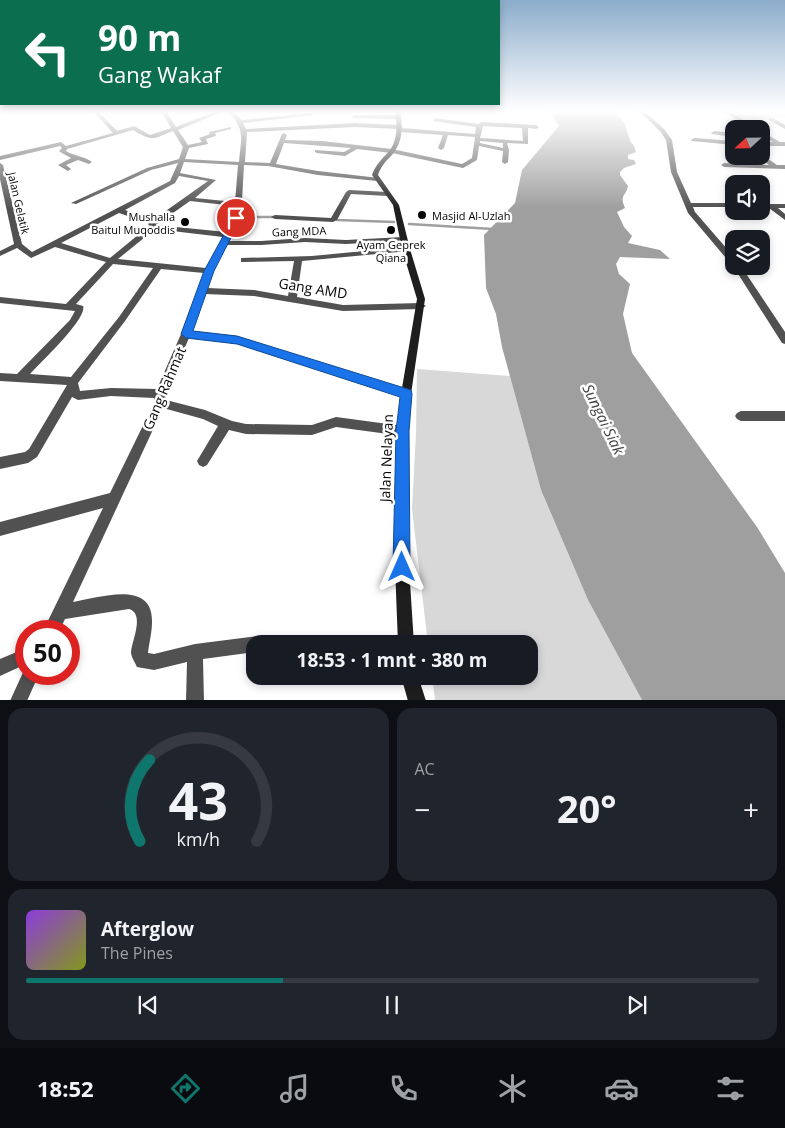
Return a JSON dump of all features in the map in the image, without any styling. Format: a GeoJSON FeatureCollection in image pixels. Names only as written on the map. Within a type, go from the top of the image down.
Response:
{"type":"FeatureCollection","features":[{"type":"Feature","properties":{"kind":"main road"},"geometry":{"type":"LineString","coordinates":[[377,178],[375,175],[378,167],[397,144]]}},
{"type":"Feature","properties":{"kind":"main road","name":"Jalan Nelayan"},"geometry":{"type":"LineString","coordinates":[[377,178],[396,205],[405,244],[421,292],[421,306],[406,394],[402,431],[402,567],[406,635]]}},
{"type":"Feature","properties":{"kind":"main road"},"geometry":{"type":"LineString","coordinates":[[412,685],[417,700]]}},
{"type":"Feature","properties":{"kind":"street"},"geometry":{"type":"LineString","coordinates":[[0,158],[61,144],[65,148]]}},
{"type":"Feature","properties":{"kind":"street"},"geometry":{"type":"LineString","coordinates":[[65,148],[80,144]]}},
{"type":"Feature","properties":{"kind":"street"},"geometry":{"type":"LineString","coordinates":[[186,147],[203,144]]}},
{"type":"Feature","properties":{"kind":"street","name":"Gang Rahmat"},"geometry":{"type":"LineString","coordinates":[[56,620],[160,398],[209,271],[227,239],[236,218],[242,144]]}},
{"type":"Feature","properties":{"kind":"street"},"geometry":{"type":"LineString","coordinates":[[272,165],[280,144]]}},
{"type":"Feature","properties":{"kind":"street"},"geometry":{"type":"LineString","coordinates":[[326,144],[392,151],[463,166],[475,159],[477,144]]}},
{"type":"Feature","properties":{"kind":"street"},"geometry":{"type":"LineString","coordinates":[[441,148],[443,144]]}},
{"type":"Feature","properties":{"kind":"street"},"geometry":{"type":"LineString","coordinates":[[495,144],[506,146],[522,144]]}},
{"type":"Feature","properties":{"kind":"street"},"geometry":{"type":"LineString","coordinates":[[670,144],[674,172],[689,205],[700,224],[725,252]]}},
{"type":"Feature","properties":{"kind":"street"},"geometry":{"type":"LineString","coordinates":[[505,162],[506,146]]}},
{"type":"Feature","properties":{"kind":"street"},"geometry":{"type":"LineString","coordinates":[[186,147],[206,148]]}},
{"type":"Feature","properties":{"kind":"street"},"geometry":{"type":"LineString","coordinates":[[0,254],[18,245],[32,256],[169,184],[176,178],[186,147]]}},
{"type":"Feature","properties":{"kind":"street"},"geometry":{"type":"LineString","coordinates":[[65,148],[62,151],[89,162]]}},
{"type":"Feature","properties":{"kind":"street"},"geometry":{"type":"LineString","coordinates":[[317,151],[345,154],[355,148]]}},
{"type":"Feature","properties":{"kind":"street"},"geometry":{"type":"LineString","coordinates":[[68,169],[61,165],[77,158]]}},
{"type":"Feature","properties":{"kind":"street"},"geometry":{"type":"LineString","coordinates":[[74,203],[149,169],[181,160],[272,165],[318,173],[377,178]]}},
{"type":"Feature","properties":{"kind":"street"},"geometry":{"type":"LineString","coordinates":[[770,163],[776,167]]}},
{"type":"Feature","properties":{"kind":"street","name":"Jalan Gelatik"},"geometry":{"type":"LineString","coordinates":[[0,165],[4,202],[18,245]]}},
{"type":"Feature","properties":{"kind":"street"},"geometry":{"type":"LineString","coordinates":[[724,165],[785,167]]}},
{"type":"Feature","properties":{"kind":"street"},"geometry":{"type":"LineString","coordinates":[[69,306],[111,261],[213,180],[177,174]]}},
{"type":"Feature","properties":{"kind":"street"},"geometry":{"type":"LineString","coordinates":[[275,217],[333,220],[349,192],[388,194]]}},
{"type":"Feature","properties":{"kind":"street"},"geometry":{"type":"LineString","coordinates":[[189,199],[238,204]]}},
{"type":"Feature","properties":{"kind":"street"},"geometry":{"type":"LineString","coordinates":[[689,205],[725,205]]}},
{"type":"Feature","properties":{"kind":"street"},"geometry":{"type":"LineString","coordinates":[[771,206],[785,206]]}},
{"type":"Feature","properties":{"kind":"street"},"geometry":{"type":"LineString","coordinates":[[771,206],[785,218]]}},
{"type":"Feature","properties":{"kind":"street","name":"Gang MDA"},"geometry":{"type":"LineString","coordinates":[[118,210],[153,226],[227,239],[261,243],[311,239],[405,244]]}},
{"type":"Feature","properties":{"kind":"street"},"geometry":{"type":"LineString","coordinates":[[55,244],[111,261],[209,271]]}},
{"type":"Feature","properties":{"kind":"street"},"geometry":{"type":"LineString","coordinates":[[244,260],[298,258],[405,244]]}},
{"type":"Feature","properties":{"kind":"street"},"geometry":{"type":"LineString","coordinates":[[292,299],[298,258]]}},
{"type":"Feature","properties":{"kind":"street"},"geometry":{"type":"LineString","coordinates":[[0,463],[28,457],[33,453],[73,383],[122,319],[159,265]]}},
{"type":"Feature","properties":{"kind":"street"},"geometry":{"type":"LineString","coordinates":[[743,275],[784,337]]}},
{"type":"Feature","properties":{"kind":"street","name":"Gang AMD"},"geometry":{"type":"LineString","coordinates":[[202,291],[254,293],[343,308],[421,306]]}},
{"type":"Feature","properties":{"kind":"street"},"geometry":{"type":"LineString","coordinates":[[0,300],[80,308],[73,322],[19,379]]}},
{"type":"Feature","properties":{"kind":"street"},"geometry":{"type":"LineString","coordinates":[[186,334],[237,340],[406,394]]}},
{"type":"Feature","properties":{"kind":"street"},"geometry":{"type":"LineString","coordinates":[[0,377],[73,383]]}},
{"type":"Feature","properties":{"kind":"street"},"geometry":{"type":"LineString","coordinates":[[73,383],[74,392],[78,396],[111,392],[160,398],[226,424],[246,428],[312,430],[336,422],[402,431]]}},
{"type":"Feature","properties":{"kind":"street"},"geometry":{"type":"LineString","coordinates":[[741,416],[785,416]]}},
{"type":"Feature","properties":{"kind":"street"},"geometry":{"type":"LineString","coordinates":[[203,461],[226,424]]}},
{"type":"Feature","properties":{"kind":"street"},"geometry":{"type":"LineString","coordinates":[[0,529],[113,499]]}},
{"type":"Feature","properties":{"kind":"street"},"geometry":{"type":"LineString","coordinates":[[60,612],[129,601],[137,602],[142,606],[144,618],[139,654],[143,661],[154,662],[195,652],[246,645]]}},
{"type":"Feature","properties":{"kind":"street"},"geometry":{"type":"LineString","coordinates":[[195,652],[195,700]]}},
{"type":"Feature","properties":{"kind":"street"},"geometry":{"type":"LineString","coordinates":[[0,668],[15,661]]}},
{"type":"Feature","properties":{"kind":"street"},"geometry":{"type":"LineString","coordinates":[[18,700],[26,685]]}},
{"type":"Feature","properties":{"kind":"shaded area"},"geometry":{"type":"Polygon","coordinates":[[[417,369],[510,376],[541,490],[588,600],[642,700],[435,700],[433,685],[538,685],[538,635],[427,635],[412,509],[417,369]]]}},
{"type":"Feature","properties":{"kind":"water","name":"Sungai Siak"},"geometry":{"type":"Polygon","coordinates":[[[544,144],[633,144],[636,152],[628,155],[628,159],[634,160],[636,164],[624,168],[620,172],[628,186],[623,198],[625,208],[617,212],[624,227],[632,236],[628,243],[660,250],[670,259],[620,257],[616,264],[619,274],[630,284],[623,314],[632,353],[757,527],[785,573],[785,700],[642,700],[588,600],[541,490],[502,347],[496,314],[486,288],[484,235],[515,203],[522,170],[544,144]]]}},
{"type":"Feature","properties":{"kind":"waterway"},"geometry":{"type":"LineString","coordinates":[[238,217],[277,217]]}},
{"type":"Feature","properties":{"kind":"waterway"},"geometry":{"type":"LineString","coordinates":[[337,220],[394,222]]}},
{"type":"Feature","properties":{"kind":"waterway"},"geometry":{"type":"LineString","coordinates":[[409,224],[493,229]]}},
{"type":"Feature","properties":{"kind":"place","name":"Masjid Al-Uzlah"},"geometry":{"type":"Point","coordinates":[422,215]}},
{"type":"Feature","properties":{"kind":"place","name":"Mushalla Baitul Muqoddis"},"geometry":{"type":"Point","coordinates":[185,222]}},
{"type":"Feature","properties":{"kind":"place","name":"Ayam Geprek Qiana"},"geometry":{"type":"Point","coordinates":[391,230]}},
{"type":"Feature","properties":{"kind":"route"},"geometry":{"type":"LineString","coordinates":[[236,218],[225,243],[209,271],[186,334],[237,340],[406,394],[402,431],[402,567]]}}]}
